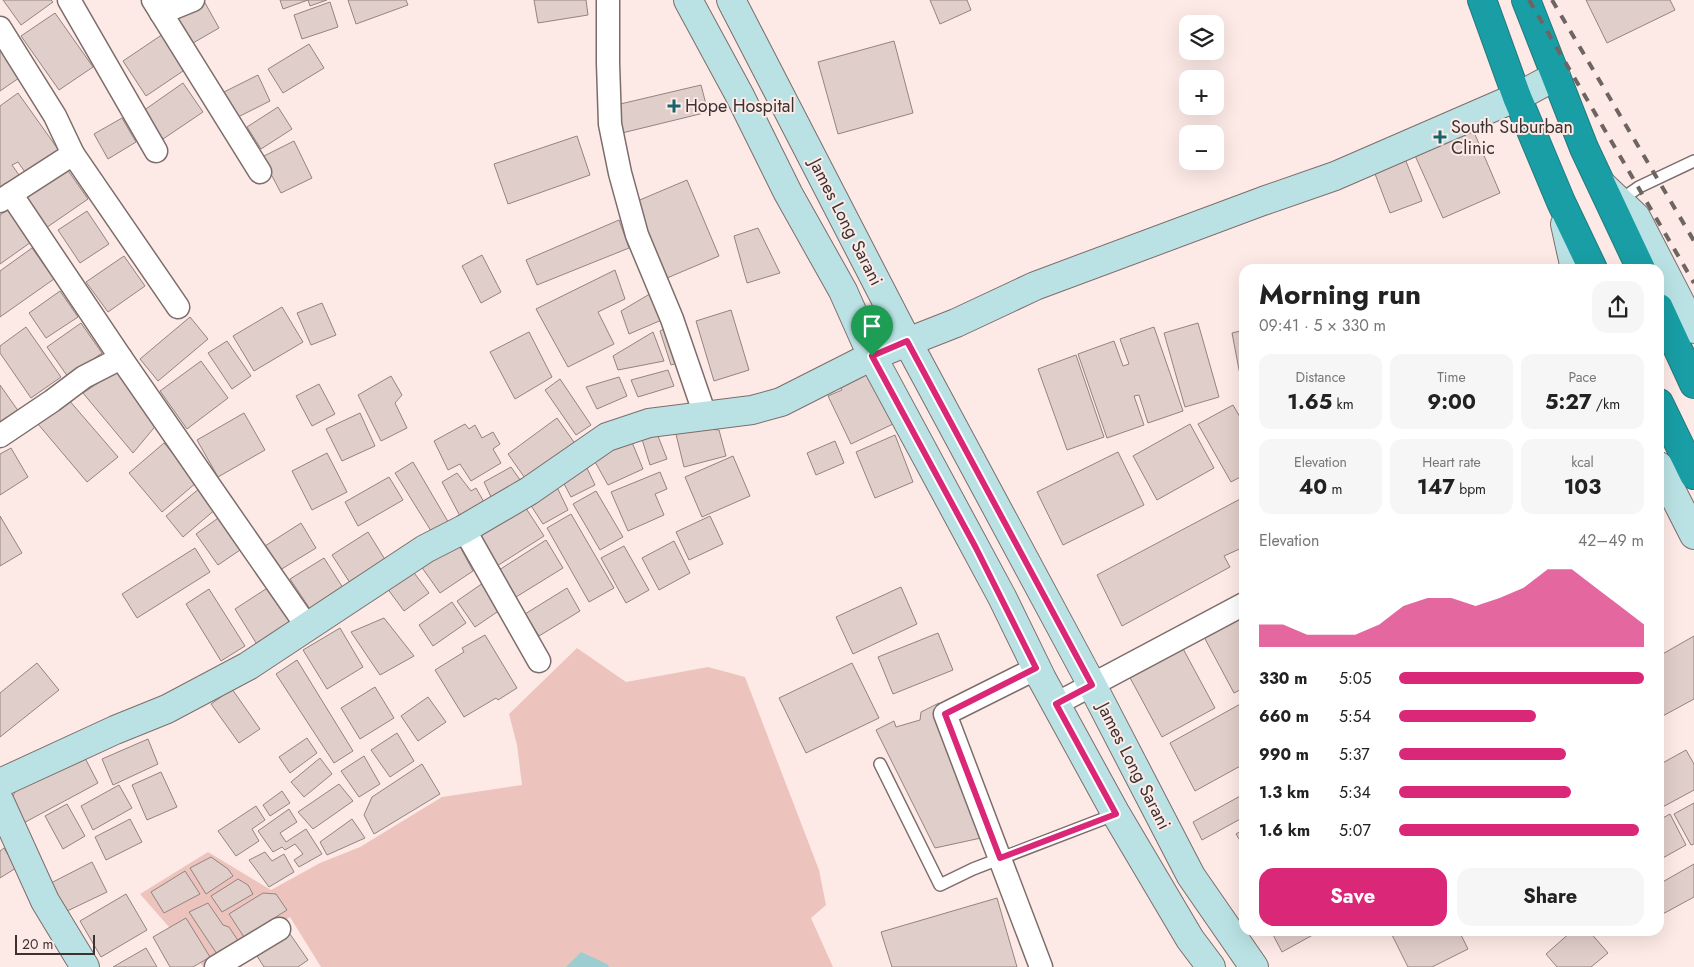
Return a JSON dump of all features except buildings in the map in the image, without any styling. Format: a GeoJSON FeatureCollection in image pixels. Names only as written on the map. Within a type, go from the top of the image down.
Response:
{"type":"FeatureCollection","features":[{"type":"Feature","properties":{"kind":"highway"},"geometry":{"type":"LineString","coordinates":[[1482,0],[1517,96],[1561,202],[1591,264]]}},
{"type":"Feature","properties":{"kind":"highway"},"geometry":{"type":"LineString","coordinates":[[1526,0],[1584,148],[1610,193],[1639,264]]}},
{"type":"Feature","properties":{"kind":"highway"},"geometry":{"type":"LineString","coordinates":[[1664,319],[1692,379]]}},
{"type":"Feature","properties":{"kind":"highway"},"geometry":{"type":"LineString","coordinates":[[1664,412],[1694,475]]}},
{"type":"Feature","properties":{"kind":"main road"},"geometry":{"type":"LineString","coordinates":[[688,0],[740,96],[788,194],[843,291],[872,356],[964,523],[1036,668],[1116,814],[1190,939],[1211,967]]}},
{"type":"Feature","properties":{"kind":"main road","name":"James Long Sarani"},"geometry":{"type":"LineString","coordinates":[[731,0],[907,341],[1092,685],[1191,876],[1254,967]]}},
{"type":"Feature","properties":{"kind":"main road"},"geometry":{"type":"LineString","coordinates":[[0,783],[115,730],[167,709],[248,666],[308,628],[424,549],[528,491],[607,437],[649,423],[752,410],[781,402],[872,356],[956,323],[1035,286],[1335,176],[1517,96],[1556,76]]}},
{"type":"Feature","properties":{"kind":"main road"},"geometry":{"type":"LineString","coordinates":[[1610,193],[1636,217],[1660,264]]}},
{"type":"Feature","properties":{"kind":"main road"},"geometry":{"type":"LineString","coordinates":[[1561,202],[1574,264]]}},
{"type":"Feature","properties":{"kind":"main road"},"geometry":{"type":"LineString","coordinates":[[1664,272],[1694,330]]}},
{"type":"Feature","properties":{"kind":"main road"},"geometry":{"type":"LineString","coordinates":[[1664,476],[1694,535]]}},
{"type":"Feature","properties":{"kind":"main road"},"geometry":{"type":"LineString","coordinates":[[0,802],[45,901],[85,967]]}},
{"type":"Feature","properties":{"kind":"street"},"geometry":{"type":"LineString","coordinates":[[69,0],[156,151]]}},
{"type":"Feature","properties":{"kind":"street"},"geometry":{"type":"LineString","coordinates":[[192,0],[157,6],[260,172]]}},
{"type":"Feature","properties":{"kind":"street"},"geometry":{"type":"LineString","coordinates":[[608,0],[610,124],[620,173],[637,235],[672,319],[705,415]]}},
{"type":"Feature","properties":{"kind":"street"},"geometry":{"type":"LineString","coordinates":[[0,28],[55,116],[73,154],[178,307]]}},
{"type":"Feature","properties":{"kind":"street"},"geometry":{"type":"LineString","coordinates":[[73,154],[6,198],[308,628]]}},
{"type":"Feature","properties":{"kind":"street"},"geometry":{"type":"LineString","coordinates":[[0,436],[84,377],[120,358]]}},
{"type":"Feature","properties":{"kind":"street"},"geometry":{"type":"LineString","coordinates":[[464,528],[539,660]]}},
{"type":"Feature","properties":{"kind":"street"},"geometry":{"type":"LineString","coordinates":[[1056,704],[1239,607]]}},
{"type":"Feature","properties":{"kind":"street"},"geometry":{"type":"LineString","coordinates":[[1036,668],[945,714],[1041,967]]}},
{"type":"Feature","properties":{"kind":"street"},"geometry":{"type":"LineString","coordinates":[[216,967],[279,929]]}},
{"type":"Feature","properties":{"kind":"lane"},"geometry":{"type":"LineString","coordinates":[[1610,193],[1639,187],[1694,161]]}},
{"type":"Feature","properties":{"kind":"lane"},"geometry":{"type":"LineString","coordinates":[[880,764],[940,884],[973,868],[1116,814]]}},
{"type":"Feature","properties":{"kind":"shaded area"},"geometry":{"type":"Polygon","coordinates":[[[577,648],[626,682],[708,667],[745,677],[819,870],[826,905],[811,918],[833,967],[321,967],[290,917],[212,967],[204,967],[140,894],[208,852],[271,890],[320,863],[360,847],[442,797],[522,785],[517,745],[509,714],[577,648]]]}},
{"type":"Feature","properties":{"kind":"water"},"geometry":{"type":"Polygon","coordinates":[[[581,952],[607,964],[609,967],[566,967],[581,952]]]}},
{"type":"Feature","properties":{"kind":"railway"},"geometry":{"type":"LineString","coordinates":[[1529,0],[1694,283]]}},
{"type":"Feature","properties":{"kind":"railway"},"geometry":{"type":"LineString","coordinates":[[1552,0],[1694,241]]}},
{"type":"Feature","properties":{"kind":"place","name":"Hope Hospital"},"geometry":{"type":"Point","coordinates":[674,106]}},
{"type":"Feature","properties":{"kind":"place","name":"South Suburban Clinic"},"geometry":{"type":"Point","coordinates":[1440,137]}},
{"type":"Feature","properties":{"kind":"route"},"geometry":{"type":"LineString","coordinates":[[907,341],[1092,685],[1056,704],[1116,814],[1000,858],[945,714],[1036,668],[1002,597],[951,499],[872,356],[907,341]]}}]}
